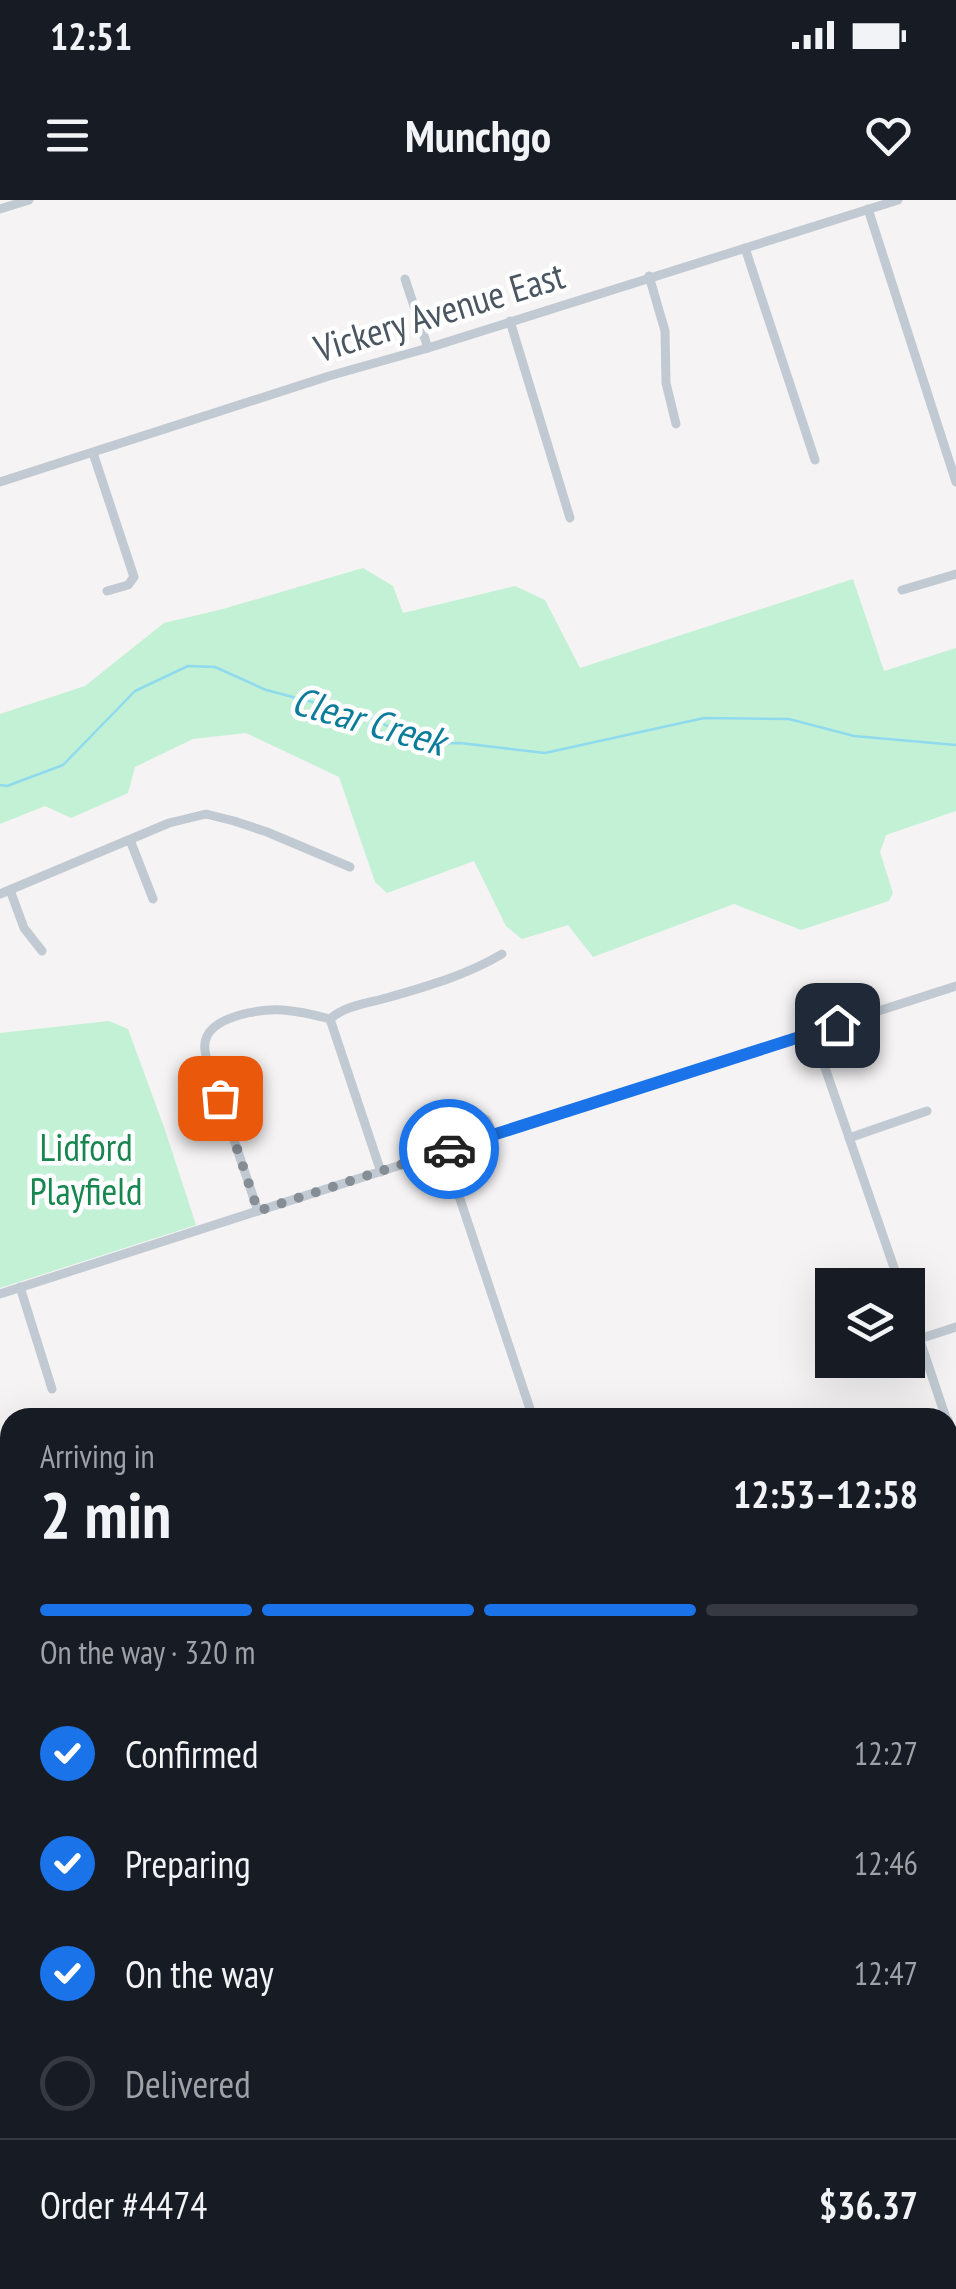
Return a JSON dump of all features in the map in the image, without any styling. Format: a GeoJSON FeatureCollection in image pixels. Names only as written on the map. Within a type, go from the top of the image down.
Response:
{"type":"FeatureCollection","features":[{"type":"Feature","properties":{"kind":"street"},"geometry":{"type":"LineString","coordinates":[[0,209],[29,200]]}},
{"type":"Feature","properties":{"kind":"street","name":"Vickery Avenue East"},"geometry":{"type":"LineString","coordinates":[[0,482],[898,200]]}},
{"type":"Feature","properties":{"kind":"street"},"geometry":{"type":"LineString","coordinates":[[868,209],[956,482]]}},
{"type":"Feature","properties":{"kind":"street"},"geometry":{"type":"LineString","coordinates":[[746,248],[815,460]]}},
{"type":"Feature","properties":{"kind":"street"},"geometry":{"type":"LineString","coordinates":[[649,276],[665,331],[666,383],[676,424]]}},
{"type":"Feature","properties":{"kind":"street"},"geometry":{"type":"LineString","coordinates":[[405,278],[428,348]]}},
{"type":"Feature","properties":{"kind":"street"},"geometry":{"type":"LineString","coordinates":[[510,320],[570,518]]}},
{"type":"Feature","properties":{"kind":"street"},"geometry":{"type":"LineString","coordinates":[[93,453],[134,577],[128,585],[106,591]]}},
{"type":"Feature","properties":{"kind":"street"},"geometry":{"type":"LineString","coordinates":[[902,590],[956,574]]}},
{"type":"Feature","properties":{"kind":"street"},"geometry":{"type":"LineString","coordinates":[[42,951],[24,928],[5,892],[190,817],[213,815],[267,832],[350,867]]}},
{"type":"Feature","properties":{"kind":"street"},"geometry":{"type":"LineString","coordinates":[[130,840],[154,899]]}},
{"type":"Feature","properties":{"kind":"street"},"geometry":{"type":"LineString","coordinates":[[330,1019],[353,1007],[439,983],[502,954]]}},
{"type":"Feature","properties":{"kind":"street"},"geometry":{"type":"LineString","coordinates":[[0,1294],[956,986]]}},
{"type":"Feature","properties":{"kind":"street"},"geometry":{"type":"LineString","coordinates":[[258,1211],[207,1060],[207,1035],[235,1017],[259,1011],[302,1012],[330,1019]]}},
{"type":"Feature","properties":{"kind":"street"},"geometry":{"type":"LineString","coordinates":[[330,1019],[380,1172]]}},
{"type":"Feature","properties":{"kind":"street"},"geometry":{"type":"LineString","coordinates":[[813,1032],[894,1268]]}},
{"type":"Feature","properties":{"kind":"street"},"geometry":{"type":"LineString","coordinates":[[850,1138],[927,1111]]}},
{"type":"Feature","properties":{"kind":"street"},"geometry":{"type":"LineString","coordinates":[[493,1136],[487,1120],[477,1114],[443,1127],[444,1151],[530,1408]]}},
{"type":"Feature","properties":{"kind":"street"},"geometry":{"type":"LineString","coordinates":[[20,1287],[52,1389]]}},
{"type":"Feature","properties":{"kind":"street"},"geometry":{"type":"LineString","coordinates":[[925,1337],[956,1327]]}},
{"type":"Feature","properties":{"kind":"street"},"geometry":{"type":"LineString","coordinates":[[925,1356],[943,1408]]}},
{"type":"Feature","properties":{"kind":"green space"},"geometry":{"type":"Polygon","coordinates":[[[363,568],[393,586],[403,613],[515,586],[545,600],[580,668],[853,579],[884,671],[956,648],[956,811],[886,835],[880,852],[893,893],[889,901],[801,930],[734,904],[593,957],[568,925],[522,939],[506,926],[474,861],[387,893],[375,882],[339,777],[246,733],[193,739],[135,767],[128,793],[71,818],[45,806],[0,824],[0,714],[85,686],[164,623],[363,568]]]}},
{"type":"Feature","properties":{"kind":"green space","name":"Lidford Playfield"},"geometry":{"type":"Polygon","coordinates":[[[109,1021],[128,1029],[196,1225],[0,1288],[0,1033],[109,1021]]]}},
{"type":"Feature","properties":{"kind":"waterway","name":"Clear Creek"},"geometry":{"type":"LineString","coordinates":[[0,785],[7,786],[63,765],[135,691],[188,666],[215,667],[266,690],[370,717],[422,744],[460,743],[545,753],[704,718],[789,719],[854,736],[956,745]]}},
{"type":"Feature","properties":{"kind":"way so far"},"geometry":{"type":"LineString","coordinates":[[220,1098],[258,1211],[449,1149]]}},
{"type":"Feature","properties":{"kind":"route"},"geometry":{"type":"LineString","coordinates":[[449,1149],[837,1025]]}}]}
